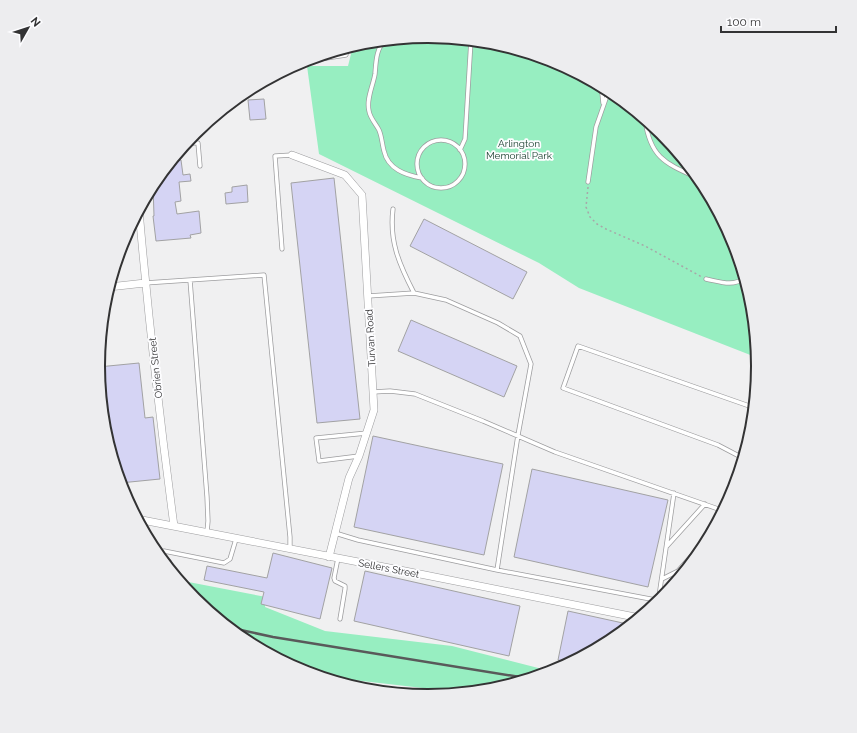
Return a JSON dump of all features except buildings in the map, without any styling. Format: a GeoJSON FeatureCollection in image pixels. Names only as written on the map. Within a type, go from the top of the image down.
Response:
{"type":"FeatureCollection","features":[{"type":"Feature","properties":{"kind":"street","name":"Turvan Road"},"geometry":{"type":"LineString","coordinates":[[292,155],[345,175],[362,195],[374,410],[359,456],[349,478],[329,556]]}},
{"type":"Feature","properties":{"kind":"street","name":"Obrien Street"},"geometry":{"type":"LineString","coordinates":[[140,220],[165,458],[174,526]]}},
{"type":"Feature","properties":{"kind":"street"},"geometry":{"type":"LineString","coordinates":[[115,286],[146,283]]}},
{"type":"Feature","properties":{"kind":"street","name":"Sellers Street"},"geometry":{"type":"LineString","coordinates":[[144,520],[633,617]]}},
{"type":"Feature","properties":{"kind":"lane"},"geometry":{"type":"LineString","coordinates":[[460,150],[465,139],[471,46]]}},
{"type":"Feature","properties":{"kind":"lane"},"geometry":{"type":"LineString","coordinates":[[379,47],[369,99],[369,111],[379,131],[386,159],[394,168],[402,173],[422,178]]}},
{"type":"Feature","properties":{"kind":"lane"},"geometry":{"type":"LineString","coordinates":[[334,57],[346,54]]}},
{"type":"Feature","properties":{"kind":"lane"},"geometry":{"type":"LineString","coordinates":[[602,94],[603,104]]}},
{"type":"Feature","properties":{"kind":"lane"},"geometry":{"type":"LineString","coordinates":[[588,182],[596,127],[606,97]]}},
{"type":"Feature","properties":{"kind":"lane"},"geometry":{"type":"LineString","coordinates":[[647,128],[648,136],[660,158],[687,173]]}},
{"type":"Feature","properties":{"kind":"lane"},"geometry":{"type":"LineString","coordinates":[[436,140],[443,140],[451,143],[460,150],[463,155],[464,171],[460,179],[454,184],[446,188],[438,188],[430,186],[422,178],[417,168],[417,161],[423,148],[429,143],[436,140]]}},
{"type":"Feature","properties":{"kind":"lane"},"geometry":{"type":"LineString","coordinates":[[196,142],[198,142],[200,166]]}},
{"type":"Feature","properties":{"kind":"lane"},"geometry":{"type":"LineString","coordinates":[[282,248],[275,156],[292,155]]}},
{"type":"Feature","properties":{"kind":"lane"},"geometry":{"type":"LineString","coordinates":[[393,209],[391,224],[395,250],[403,274],[414,292]]}},
{"type":"Feature","properties":{"kind":"lane"},"geometry":{"type":"LineString","coordinates":[[146,283],[264,275],[290,549]]}},
{"type":"Feature","properties":{"kind":"lane"},"geometry":{"type":"LineString","coordinates":[[706,279],[730,283],[737,283],[740,281]]}},
{"type":"Feature","properties":{"kind":"lane"},"geometry":{"type":"LineString","coordinates":[[190,280],[208,497],[207,533]]}},
{"type":"Feature","properties":{"kind":"lane"},"geometry":{"type":"LineString","coordinates":[[368,296],[414,292],[446,300],[498,323],[520,336],[531,364],[497,570]]}},
{"type":"Feature","properties":{"kind":"lane"},"geometry":{"type":"LineString","coordinates":[[739,456],[718,445],[563,388],[578,346],[749,406]]}},
{"type":"Feature","properties":{"kind":"lane"},"geometry":{"type":"LineString","coordinates":[[372,392],[390,391],[415,394],[555,452],[719,509]]}},
{"type":"Feature","properties":{"kind":"lane"},"geometry":{"type":"LineString","coordinates":[[359,456],[318,461],[316,438],[367,433]]}},
{"type":"Feature","properties":{"kind":"lane"},"geometry":{"type":"LineString","coordinates":[[661,591],[674,493]]}},
{"type":"Feature","properties":{"kind":"lane"},"geometry":{"type":"LineString","coordinates":[[667,546],[704,504]]}},
{"type":"Feature","properties":{"kind":"lane"},"geometry":{"type":"LineString","coordinates":[[335,533],[358,540],[497,570],[652,600]]}},
{"type":"Feature","properties":{"kind":"lane"},"geometry":{"type":"LineString","coordinates":[[164,552],[224,564],[230,559],[236,539]]}},
{"type":"Feature","properties":{"kind":"lane"},"geometry":{"type":"LineString","coordinates":[[338,558],[334,578],[345,586],[340,619]]}},
{"type":"Feature","properties":{"kind":"lane"},"geometry":{"type":"LineString","coordinates":[[662,579],[678,571],[684,564]]}},
{"type":"Feature","properties":{"kind":"path"},"geometry":{"type":"LineString","coordinates":[[588,182],[586,207],[590,216],[598,224],[645,246],[706,279]]}},
{"type":"Feature","properties":{"kind":"green space","name":"Arlington Memorial Park"},"geometry":{"type":"Polygon","coordinates":[[[428,43],[492,49],[532,60],[572,76],[590,86],[625,110],[642,123],[672,153],[697,187],[719,223],[735,263],[746,303],[751,355],[579,288],[539,263],[319,154],[307,67],[348,66],[351,52],[386,46],[428,43]]]}},
{"type":"Feature","properties":{"kind":"green space"},"geometry":{"type":"Polygon","coordinates":[[[187,582],[266,597],[265,607],[325,631],[452,646],[542,669],[492,684],[437,690],[345,679],[325,673],[285,657],[249,635],[215,610],[187,582]]]}},
{"type":"Feature","properties":{"kind":"railway"},"geometry":{"type":"LineString","coordinates":[[242,630],[273,637],[519,677]]}}]}
